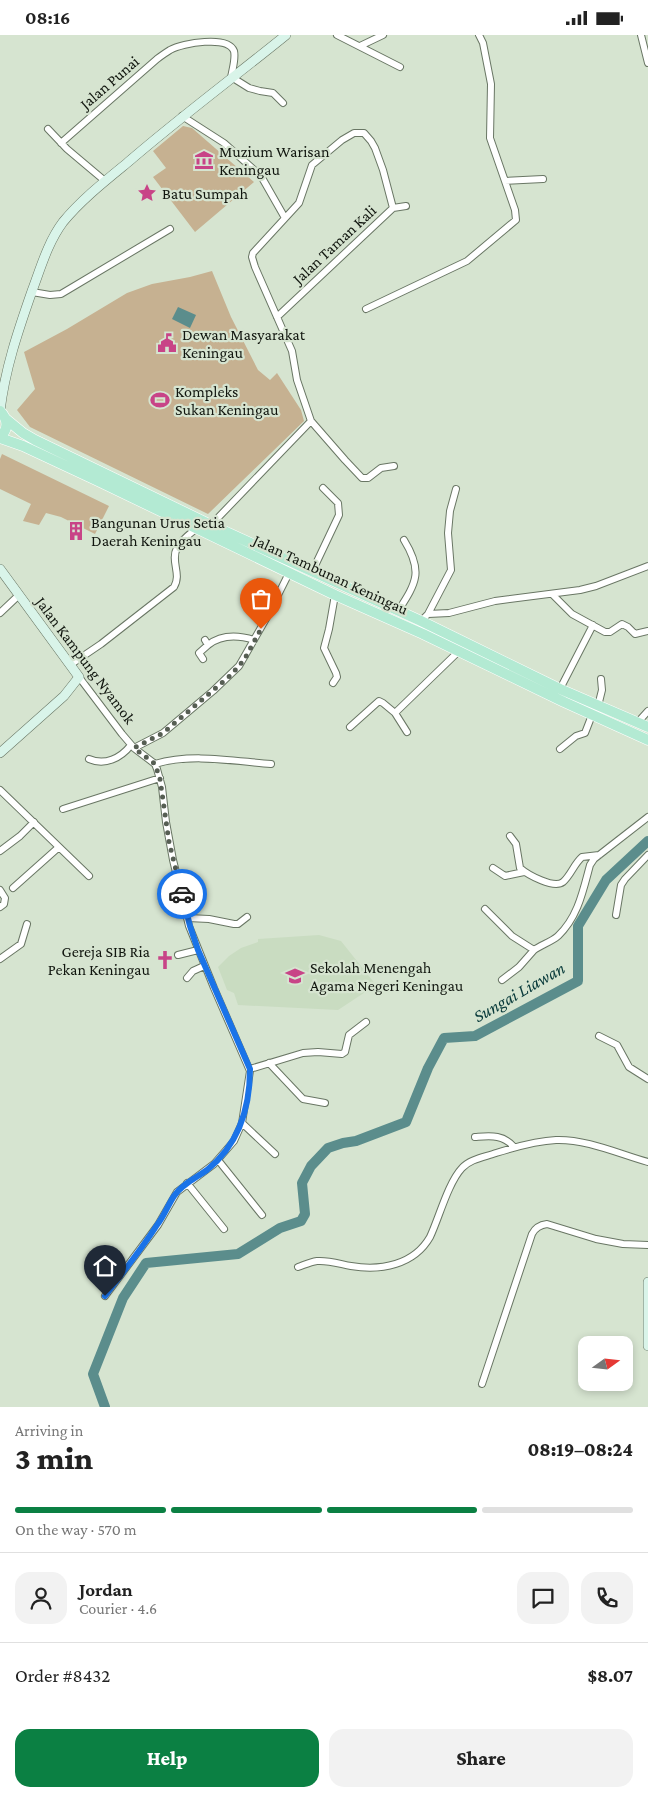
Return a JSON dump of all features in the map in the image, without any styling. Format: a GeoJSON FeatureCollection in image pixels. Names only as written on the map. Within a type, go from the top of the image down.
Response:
{"type":"FeatureCollection","features":[{"type":"Feature","properties":{"kind":"main road"},"geometry":{"type":"LineString","coordinates":[[0,438],[6,430],[2,414]]}},
{"type":"Feature","properties":{"kind":"main road","name":"Jalan Tambunan Keningau"},"geometry":{"type":"LineString","coordinates":[[2,414],[23,433],[35,440],[210,525],[398,611],[424,617],[598,709]]}},
{"type":"Feature","properties":{"kind":"main road","name":"Jalan Tambunan Keningau"},"geometry":{"type":"LineString","coordinates":[[0,438],[31,450],[197,527],[335,595],[459,651],[598,709],[648,727]]}},
{"type":"Feature","properties":{"kind":"main road"},"geometry":{"type":"LineString","coordinates":[[598,709],[635,728],[644,738]]}},
{"type":"Feature","properties":{"kind":"street"},"geometry":{"type":"LineString","coordinates":[[0,386],[6,374],[43,260],[62,223],[106,181],[182,116],[232,79],[286,35]]}},
{"type":"Feature","properties":{"kind":"street"},"geometry":{"type":"LineString","coordinates":[[337,35],[400,67]]}},
{"type":"Feature","properties":{"kind":"street"},"geometry":{"type":"LineString","coordinates":[[360,47],[383,35]]}},
{"type":"Feature","properties":{"kind":"street"},"geometry":{"type":"LineString","coordinates":[[366,309],[467,261],[514,222],[516,218],[515,210],[490,138],[491,84],[483,43],[479,35]]}},
{"type":"Feature","properties":{"kind":"street"},"geometry":{"type":"LineString","coordinates":[[641,35],[648,63]]}},
{"type":"Feature","properties":{"kind":"street","name":"Jalan Punai"},"geometry":{"type":"LineString","coordinates":[[61,143],[157,59],[170,50],[186,44],[200,40],[212,40],[230,45],[234,50],[232,79]]}},
{"type":"Feature","properties":{"kind":"street"},"geometry":{"type":"LineString","coordinates":[[232,79],[250,88],[273,93],[283,103]]}},
{"type":"Feature","properties":{"kind":"street"},"geometry":{"type":"LineString","coordinates":[[182,116],[224,143],[261,176],[285,218],[252,255],[255,267],[292,351],[297,380],[311,421],[362,478],[368,478],[381,468],[394,466]]}},
{"type":"Feature","properties":{"kind":"street"},"geometry":{"type":"LineString","coordinates":[[48,129],[61,143],[106,181]]}},
{"type":"Feature","properties":{"kind":"street","name":"Jalan Taman Kali"},"geometry":{"type":"LineString","coordinates":[[277,317],[393,208],[383,170],[375,148],[367,136],[359,132],[354,133],[342,140],[312,165],[299,203],[285,218]]}},
{"type":"Feature","properties":{"kind":"street"},"geometry":{"type":"LineString","coordinates":[[505,181],[543,179]]}},
{"type":"Feature","properties":{"kind":"street"},"geometry":{"type":"LineString","coordinates":[[393,208],[406,205]]}},
{"type":"Feature","properties":{"kind":"street"},"geometry":{"type":"LineString","coordinates":[[32,292],[56,295],[170,229]]}},
{"type":"Feature","properties":{"kind":"street"},"geometry":{"type":"LineString","coordinates":[[2,414],[6,374]]}},
{"type":"Feature","properties":{"kind":"street"},"geometry":{"type":"LineString","coordinates":[[210,525],[311,421]]}},
{"type":"Feature","properties":{"kind":"street"},"geometry":{"type":"LineString","coordinates":[[312,571],[339,515],[338,503],[323,488]]}},
{"type":"Feature","properties":{"kind":"street"},"geometry":{"type":"LineString","coordinates":[[424,617],[451,570],[448,533],[450,511],[456,489]]}},
{"type":"Feature","properties":{"kind":"street"},"geometry":{"type":"LineString","coordinates":[[70,665],[101,644],[174,587],[178,578],[175,561],[177,547],[197,527]]}},
{"type":"Feature","properties":{"kind":"street"},"geometry":{"type":"LineString","coordinates":[[398,611],[414,586],[415,580],[414,559],[404,540]]}},
{"type":"Feature","properties":{"kind":"street"},"geometry":{"type":"LineString","coordinates":[[424,617],[449,613],[495,601],[590,588],[648,566]]}},
{"type":"Feature","properties":{"kind":"street","name":"Jalan Kampung Nyamok"},"geometry":{"type":"LineString","coordinates":[[0,569],[132,746],[155,764]]}},
{"type":"Feature","properties":{"kind":"street"},"geometry":{"type":"LineString","coordinates":[[89,759],[96,762],[104,762],[113,759],[126,752],[132,746],[163,733],[231,675],[244,660],[289,573]]}},
{"type":"Feature","properties":{"kind":"street"},"geometry":{"type":"LineString","coordinates":[[552,594],[568,610],[608,632],[622,624],[628,627],[635,635],[648,631]]}},
{"type":"Feature","properties":{"kind":"street"},"geometry":{"type":"LineString","coordinates":[[0,613],[19,595]]}},
{"type":"Feature","properties":{"kind":"street"},"geometry":{"type":"LineString","coordinates":[[333,683],[337,677],[336,673],[324,649],[330,629],[335,595]]}},
{"type":"Feature","properties":{"kind":"street"},"geometry":{"type":"LineString","coordinates":[[560,689],[593,625]]}},
{"type":"Feature","properties":{"kind":"street"},"geometry":{"type":"LineString","coordinates":[[203,659],[199,653],[206,642],[228,636],[254,640]]}},
{"type":"Feature","properties":{"kind":"street"},"geometry":{"type":"LineString","coordinates":[[395,713],[459,651]]}},
{"type":"Feature","properties":{"kind":"street"},"geometry":{"type":"LineString","coordinates":[[0,753],[64,696],[79,677]]}},
{"type":"Feature","properties":{"kind":"street"},"geometry":{"type":"LineString","coordinates":[[560,749],[576,736],[584,733],[598,709],[602,691],[601,679]]}},
{"type":"Feature","properties":{"kind":"street"},"geometry":{"type":"LineString","coordinates":[[350,727],[379,701],[395,713],[407,733]]}},
{"type":"Feature","properties":{"kind":"street"},"geometry":{"type":"LineString","coordinates":[[638,722],[648,711]]}},
{"type":"Feature","properties":{"kind":"street"},"geometry":{"type":"LineString","coordinates":[[105,1296],[158,1225],[174,1196],[187,1183],[218,1160],[234,1141],[242,1123],[250,1080],[250,1069],[204,966],[188,918],[169,842],[160,779],[155,764],[173,759],[193,758],[271,764]]}},
{"type":"Feature","properties":{"kind":"street"},"geometry":{"type":"LineString","coordinates":[[63,809],[160,779]]}},
{"type":"Feature","properties":{"kind":"street"},"geometry":{"type":"LineString","coordinates":[[0,790],[89,876]]}},
{"type":"Feature","properties":{"kind":"street"},"geometry":{"type":"LineString","coordinates":[[502,979],[519,967],[534,950],[558,936],[577,909],[590,865],[599,855],[648,817]]}},
{"type":"Feature","properties":{"kind":"street"},"geometry":{"type":"LineString","coordinates":[[0,851],[34,823]]}},
{"type":"Feature","properties":{"kind":"street"},"geometry":{"type":"LineString","coordinates":[[510,836],[516,843],[520,868],[524,872],[552,884],[560,884],[565,880],[582,857],[599,855]]}},
{"type":"Feature","properties":{"kind":"street"},"geometry":{"type":"LineString","coordinates":[[13,888],[59,847]]}},
{"type":"Feature","properties":{"kind":"street"},"geometry":{"type":"LineString","coordinates":[[616,915],[621,885],[648,855]]}},
{"type":"Feature","properties":{"kind":"street"},"geometry":{"type":"LineString","coordinates":[[493,868],[505,876],[524,872]]}},
{"type":"Feature","properties":{"kind":"street"},"geometry":{"type":"LineString","coordinates":[[0,890],[5,898],[4,904],[0,907]]}},
{"type":"Feature","properties":{"kind":"street"},"geometry":{"type":"LineString","coordinates":[[485,909],[512,937],[534,950]]}},
{"type":"Feature","properties":{"kind":"street"},"geometry":{"type":"LineString","coordinates":[[188,918],[209,919],[234,924],[247,917]]}},
{"type":"Feature","properties":{"kind":"street"},"geometry":{"type":"LineString","coordinates":[[0,959],[21,944],[27,924]]}},
{"type":"Feature","properties":{"kind":"street"},"geometry":{"type":"LineString","coordinates":[[178,955],[198,950]]}},
{"type":"Feature","properties":{"kind":"street"},"geometry":{"type":"LineString","coordinates":[[187,978],[193,971],[204,966]]}},
{"type":"Feature","properties":{"kind":"street"},"geometry":{"type":"LineString","coordinates":[[250,1069],[312,1052],[342,1054],[345,1052],[350,1035],[366,1022]]}},
{"type":"Feature","properties":{"kind":"street"},"geometry":{"type":"LineString","coordinates":[[599,1036],[617,1045],[629,1067],[648,1079]]}},
{"type":"Feature","properties":{"kind":"street"},"geometry":{"type":"LineString","coordinates":[[269,1063],[303,1099],[325,1103]]}},
{"type":"Feature","properties":{"kind":"street"},"geometry":{"type":"LineString","coordinates":[[242,1123],[275,1153]]}},
{"type":"Feature","properties":{"kind":"street"},"geometry":{"type":"LineString","coordinates":[[475,1137],[499,1136],[507,1140],[514,1147]]}},
{"type":"Feature","properties":{"kind":"street"},"geometry":{"type":"LineString","coordinates":[[298,1267],[319,1261],[353,1267],[376,1268],[397,1263],[415,1255],[430,1237],[453,1181],[460,1169],[472,1161],[514,1147],[555,1140],[574,1142],[603,1148],[648,1162]]}},
{"type":"Feature","properties":{"kind":"street"},"geometry":{"type":"LineString","coordinates":[[218,1160],[262,1215]]}},
{"type":"Feature","properties":{"kind":"street"},"geometry":{"type":"LineString","coordinates":[[187,1183],[224,1229]]}},
{"type":"Feature","properties":{"kind":"street"},"geometry":{"type":"LineString","coordinates":[[482,1384],[532,1234],[536,1228],[547,1224],[596,1239],[623,1244],[648,1245]]}},
{"type":"Feature","properties":{"kind":"street"},"geometry":{"type":"LineString","coordinates":[[648,1282],[648,1346]]}},
{"type":"Feature","properties":{"kind":"shaded area"},"geometry":{"type":"Polygon","coordinates":[[[183,126],[192,128],[254,182],[195,232],[153,177],[166,168],[153,151],[183,126]]]}},
{"type":"Feature","properties":{"kind":"shaded area","name":"Kompleks Sukan Keningau"},"geometry":{"type":"Polygon","coordinates":[[[212,271],[231,317],[258,370],[270,380],[277,373],[301,410],[304,421],[208,514],[30,427],[17,410],[35,389],[24,352],[127,293],[152,284],[212,271]]]}},
{"type":"Feature","properties":{"kind":"shaded area"},"geometry":{"type":"Polygon","coordinates":[[[2,454],[109,506],[95,534],[61,517],[46,513],[39,525],[23,521],[31,504],[0,489],[0,459],[2,454]]]}},
{"type":"Feature","properties":{"kind":"shaded area","name":"Sekolah Menengah Agama Negeri Keningau"},"geometry":{"type":"Polygon","coordinates":[[[319,935],[341,941],[376,985],[338,1010],[238,1005],[234,993],[227,990],[218,967],[241,948],[258,942],[258,939],[319,935]]]}},
{"type":"Feature","properties":{"kind":"water"},"geometry":{"type":"Polygon","coordinates":[[[178,307],[196,315],[190,328],[172,319],[178,307]]]}},
{"type":"Feature","properties":{"kind":"waterway","name":"Sungai Liawan"},"geometry":{"type":"LineString","coordinates":[[105,1407],[93,1374],[123,1298],[146,1263],[238,1254],[280,1228],[301,1221],[305,1214],[302,1183],[311,1166],[328,1148],[356,1141],[406,1122],[428,1068],[444,1038],[475,1036],[578,981],[578,926],[606,880],[648,841]]}},
{"type":"Feature","properties":{"kind":"way so far"},"geometry":{"type":"LineString","coordinates":[[182,894],[169,842],[162,787],[157,769],[155,764],[134,748],[163,733],[231,675],[244,660],[261,629]]}},
{"type":"Feature","properties":{"kind":"place","name":"Muzium Warisan Keningau"},"geometry":{"type":"Point","coordinates":[204,160]}},
{"type":"Feature","properties":{"kind":"place","name":"Batu Sumpah"},"geometry":{"type":"Point","coordinates":[147,193]}},
{"type":"Feature","properties":{"kind":"place","name":"Dewan Masyarakat Keningau"},"geometry":{"type":"Point","coordinates":[167,343]}},
{"type":"Feature","properties":{"kind":"place","name":"Kompleks Sukan Keningau"},"geometry":{"type":"Point","coordinates":[160,400]}},
{"type":"Feature","properties":{"kind":"place","name":"Bangunan Urus Setia Daerah Keningau"},"geometry":{"type":"Point","coordinates":[76,531]}},
{"type":"Feature","properties":{"kind":"place","name":"Gereja SIB Ria Pekan Keningau"},"geometry":{"type":"Point","coordinates":[165,960]}},
{"type":"Feature","properties":{"kind":"place","name":"Sekolah Menengah Agama Negeri Keningau"},"geometry":{"type":"Point","coordinates":[295,976]}},
{"type":"Feature","properties":{"kind":"route"},"geometry":{"type":"LineString","coordinates":[[105,1296],[158,1225],[174,1196],[183,1186],[199,1176],[221,1157],[234,1141],[242,1123],[250,1080],[250,1069],[198,950],[182,894]]}}]}
